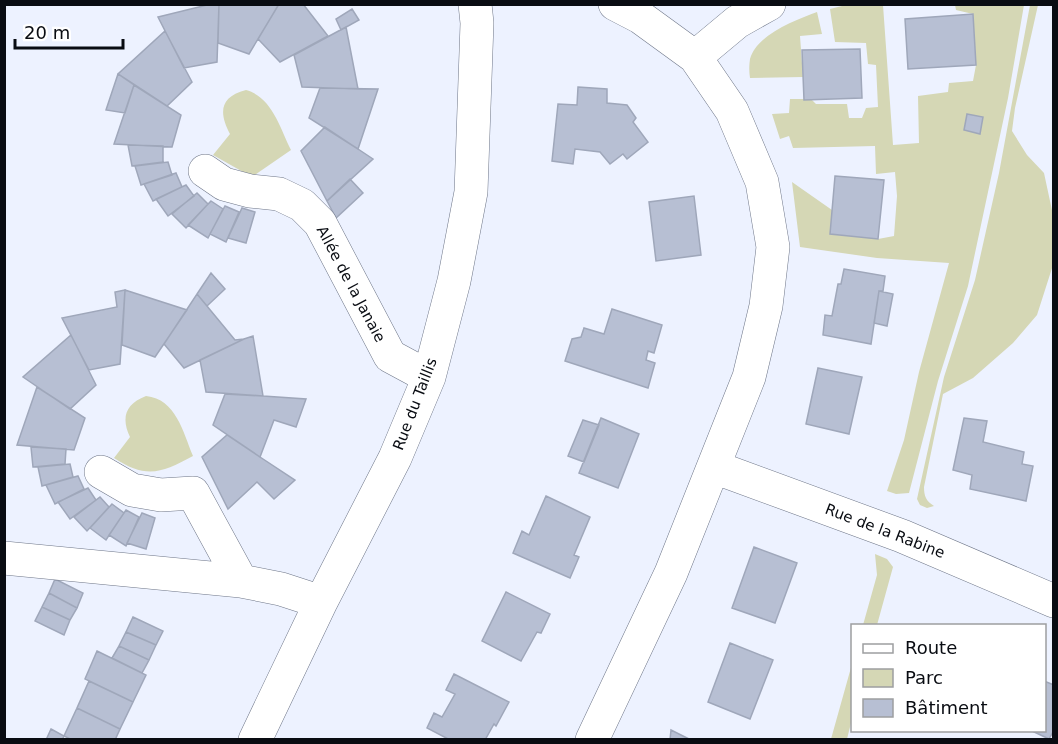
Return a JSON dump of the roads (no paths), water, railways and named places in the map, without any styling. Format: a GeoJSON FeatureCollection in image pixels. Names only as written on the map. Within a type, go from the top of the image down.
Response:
{"type":"FeatureCollection","features":[{"type":"Feature","properties":{"kind":"street","name":"Rue du Taillis"},"geometry":{"type":"LineString","coordinates":[[255,740],[321,602],[395,458],[429,377],[454,281],[471,192],[477,23],[475,4]]}},
{"type":"Feature","properties":{"kind":"street"},"geometry":{"type":"LineString","coordinates":[[592,740],[671,573],[749,377],[766,306],[773,247],[762,182],[732,111],[695,57],[640,17],[615,4]]}},
{"type":"Feature","properties":{"kind":"street"},"geometry":{"type":"LineString","coordinates":[[695,57],[737,22],[769,4]]}},
{"type":"Feature","properties":{"kind":"street","name":"Allée de la Janaie"},"geometry":{"type":"LineString","coordinates":[[206,171],[224,184],[250,191],[279,194],[302,205],[320,223],[390,356],[429,377]]}},
{"type":"Feature","properties":{"kind":"street","name":"Rue de la Rabine"},"geometry":{"type":"LineString","coordinates":[[714,467],[902,536],[1053,601]]}},
{"type":"Feature","properties":{"kind":"street"},"geometry":{"type":"LineString","coordinates":[[101,472],[132,490],[161,495],[193,493],[241,581]]}},
{"type":"Feature","properties":{"kind":"street"},"geometry":{"type":"LineString","coordinates":[[4,558],[241,581],[281,589],[321,602]]}}]}
